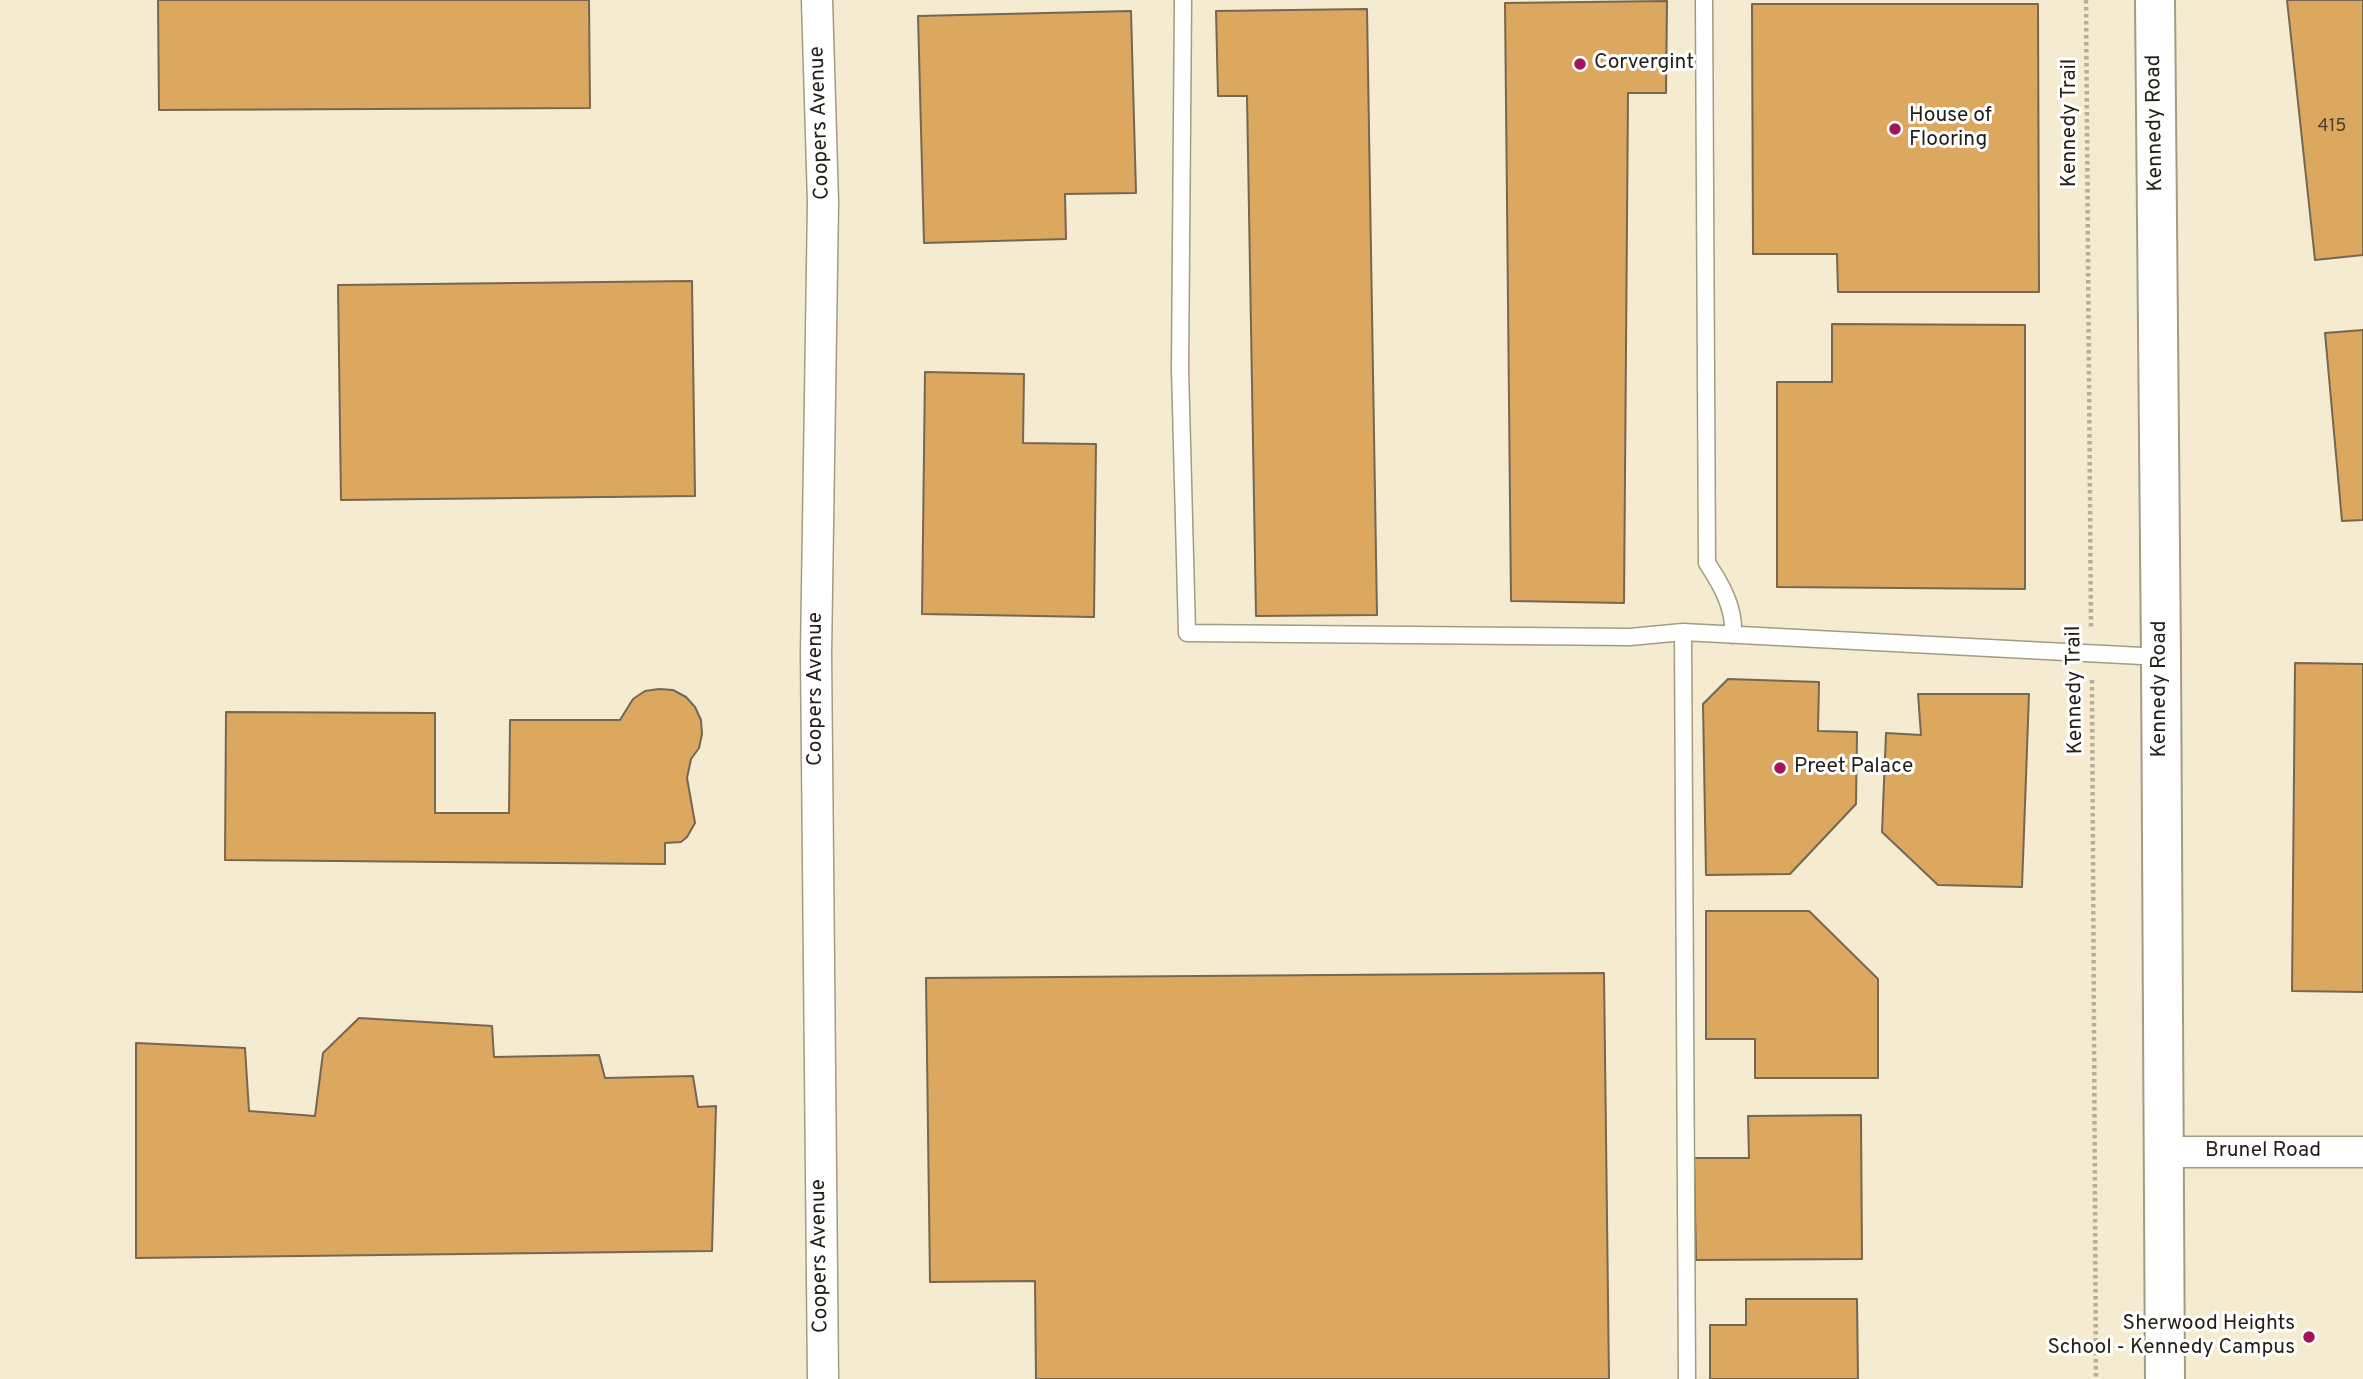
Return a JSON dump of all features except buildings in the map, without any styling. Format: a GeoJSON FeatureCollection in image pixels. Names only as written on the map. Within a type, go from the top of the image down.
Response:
{"type":"FeatureCollection","features":[{"type":"Feature","properties":{"kind":"main road","name":"Kennedy Road"},"geometry":{"type":"LineString","coordinates":[[2155,0],[2165,1379]]}},
{"type":"Feature","properties":{"kind":"street","name":"Coopers Avenue"},"geometry":{"type":"LineString","coordinates":[[817,0],[823,202],[816,654],[823,1379]]}},
{"type":"Feature","properties":{"kind":"street","name":"Brunel Road"},"geometry":{"type":"LineString","coordinates":[[2163,1152],[2363,1152]]}},
{"type":"Feature","properties":{"kind":"lane"},"geometry":{"type":"LineString","coordinates":[[1183,0],[1180,369],[1187,634],[1630,637],[1684,632],[2161,657]]}},
{"type":"Feature","properties":{"kind":"lane"},"geometry":{"type":"LineString","coordinates":[[1704,0],[1707,563],[1724,589],[1734,635]]}},
{"type":"Feature","properties":{"kind":"lane"},"geometry":{"type":"LineString","coordinates":[[1684,632],[1687,1379]]}},
{"type":"Feature","properties":{"kind":"path","name":"Kennedy Trail"},"geometry":{"type":"LineString","coordinates":[[2086,0],[2096,1379]]}},
{"type":"Feature","properties":{"kind":"place","name":"Corvergint"},"geometry":{"type":"Point","coordinates":[1580,64]}},
{"type":"Feature","properties":{"kind":"place","name":"House of Flooring"},"geometry":{"type":"Point","coordinates":[1895,129]}},
{"type":"Feature","properties":{"kind":"place","name":"Preet Palace"},"geometry":{"type":"Point","coordinates":[1780,768]}},
{"type":"Feature","properties":{"kind":"place","name":"Sherwood Heights School - Kennedy Campus"},"geometry":{"type":"Point","coordinates":[2309,1337]}}]}
